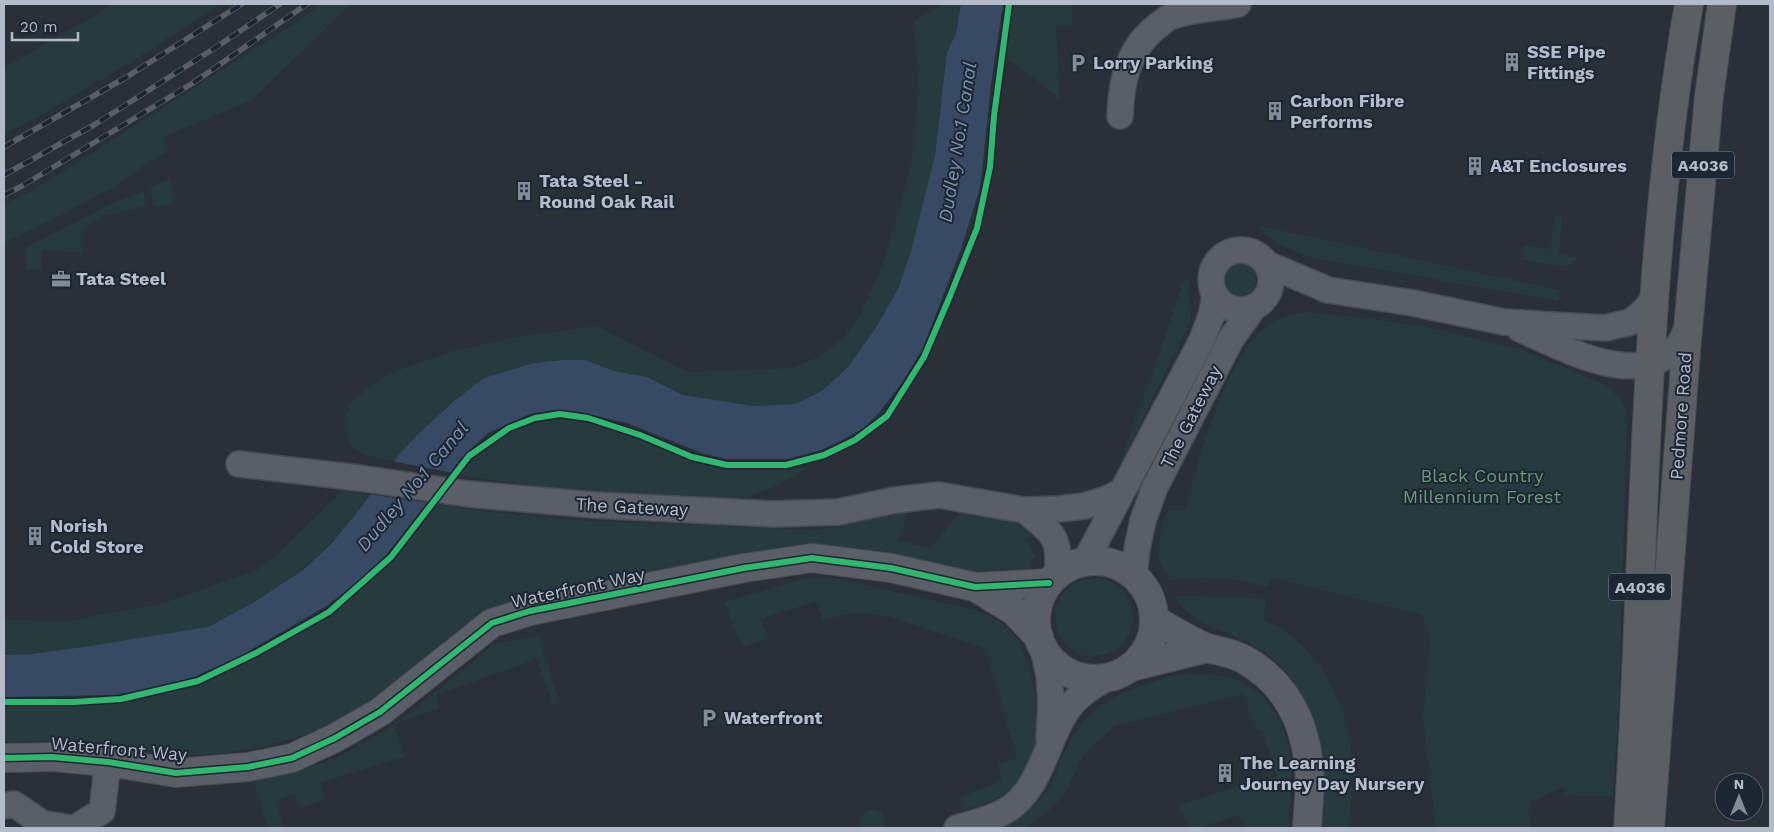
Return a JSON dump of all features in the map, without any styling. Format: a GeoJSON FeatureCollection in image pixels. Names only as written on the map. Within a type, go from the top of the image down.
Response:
{"type":"FeatureCollection","features":[{"type":"Feature","properties":{"kind":"highway","name":"Pedmore Road"},"geometry":{"type":"LineString","coordinates":[[1628,828],[1633,762],[1648,400],[1657,355],[1655,297],[1666,172],[1679,60],[1689,4]]}},
{"type":"Feature","properties":{"kind":"highway","name":"Pedmore Road"},"geometry":{"type":"LineString","coordinates":[[1650,828],[1688,326],[1709,96],[1722,4]]}},
{"type":"Feature","properties":{"kind":"street"},"geometry":{"type":"LineString","coordinates":[[1120,116],[1120,95],[1126,68],[1134,50],[1148,32],[1171,16],[1200,9],[1238,4]]}},
{"type":"Feature","properties":{"kind":"street","name":"The Gateway"},"geometry":{"type":"LineString","coordinates":[[1328,290],[1260,302],[1245,310],[1235,310],[1220,302],[1215,296],[1212,288],[1212,270],[1216,262],[1227,254],[1236,250],[1247,251],[1257,255],[1266,264],[1328,290],[1412,303],[1504,322],[1605,328],[1640,340],[1657,355],[1637,366],[1611,365]]}},
{"type":"Feature","properties":{"kind":"street","name":"The Gateway"},"geometry":{"type":"LineString","coordinates":[[1134,576],[1143,520],[1155,487],[1231,339],[1260,302],[1271,284],[1271,276],[1266,264]]}},
{"type":"Feature","properties":{"kind":"street","name":"The Gateway"},"geometry":{"type":"LineString","coordinates":[[1085,562],[1202,340],[1211,316],[1215,296]]}},
{"type":"Feature","properties":{"kind":"street","name":"The Gateway"},"geometry":{"type":"LineString","coordinates":[[1605,328],[1631,322],[1644,311],[1655,297]]}},
{"type":"Feature","properties":{"kind":"street","name":"The Gateway"},"geometry":{"type":"LineString","coordinates":[[1504,322],[1566,349],[1611,365],[1632,376],[1642,387],[1648,400]]}},
{"type":"Feature","properties":{"kind":"street"},"geometry":{"type":"LineString","coordinates":[[1684,380],[1657,355],[1680,343],[1688,326]]}},
{"type":"Feature","properties":{"kind":"street","name":"The Gateway"},"geometry":{"type":"LineString","coordinates":[[239,464],[359,478],[468,494],[594,505],[774,514],[838,512],[895,500],[939,495],[1024,510],[1084,506],[1121,492]]}},
{"type":"Feature","properties":{"kind":"street","name":"The Gateway"},"geometry":{"type":"LineString","coordinates":[[1024,510],[1043,525],[1055,538],[1059,556],[1053,579]]}},
{"type":"Feature","properties":{"kind":"street","name":"Waterfront Way"},"geometry":{"type":"LineString","coordinates":[[4,758],[52,757],[108,762],[176,773],[248,767],[292,758],[336,738],[380,712],[492,623],[530,611],[744,568],[812,558],[891,568],[975,587],[1053,579],[1067,568],[1085,562],[1111,563],[1124,568],[1143,585],[1153,607],[1154,620],[1148,646],[1140,657],[1120,671]]}},
{"type":"Feature","properties":{"kind":"street"},"geometry":{"type":"LineString","coordinates":[[1048,749],[1051,703],[1050,684],[1036,618],[1040,600],[1053,579]]}},
{"type":"Feature","properties":{"kind":"street","name":"Waterfront Way"},"geometry":{"type":"LineString","coordinates":[[975,587],[1014,611],[1041,642],[1050,657],[1067,672],[1083,677],[1100,678],[1208,648]]}},
{"type":"Feature","properties":{"kind":"street","name":"Waterfront Way"},"geometry":{"type":"LineString","coordinates":[[1154,620],[1208,648],[1222,650],[1244,659],[1269,676],[1284,693],[1297,719],[1304,741],[1309,768],[1307,828]]}},
{"type":"Feature","properties":{"kind":"street"},"geometry":{"type":"LineString","coordinates":[[957,828],[988,819],[1008,810],[1024,796],[1035,778],[1068,710],[1082,694],[1120,671]]}},
{"type":"Feature","properties":{"kind":"street"},"geometry":{"type":"LineString","coordinates":[[75,828],[102,811],[108,762]]}},
{"type":"Feature","properties":{"kind":"street"},"geometry":{"type":"LineString","coordinates":[[4,806],[14,804],[42,822],[69,828]]}},
{"type":"Feature","properties":{"kind":"green space"},"geometry":{"type":"Polygon","coordinates":[[[114,4],[219,4],[136,59],[4,135],[4,68],[114,4]]]}},
{"type":"Feature","properties":{"kind":"green space"},"geometry":{"type":"Polygon","coordinates":[[[321,4],[351,4],[252,100],[164,137],[166,152],[98,195],[4,243],[4,204],[34,190],[298,21],[321,4]]]}},
{"type":"Feature","properties":{"kind":"green space"},"geometry":{"type":"Polygon","coordinates":[[[944,4],[961,4],[956,34],[947,52],[935,155],[910,255],[898,289],[875,329],[848,367],[823,390],[796,404],[754,406],[683,395],[647,377],[614,371],[585,360],[534,363],[484,378],[453,402],[417,435],[394,462],[366,455],[351,447],[347,435],[346,413],[352,402],[370,386],[396,371],[453,351],[522,336],[598,326],[687,372],[792,368],[818,357],[843,339],[861,314],[883,263],[905,190],[914,146],[918,80],[914,21],[944,4]]]}},
{"type":"Feature","properties":{"kind":"green space"},"geometry":{"type":"Polygon","coordinates":[[[1014,4],[1099,4],[1072,5],[1072,25],[1056,26],[1060,100],[1028,73],[1005,58],[1014,4]]]}},
{"type":"Feature","properties":{"kind":"green space"},"geometry":{"type":"Polygon","coordinates":[[[170,179],[175,203],[154,207],[150,187],[170,179]]]}},
{"type":"Feature","properties":{"kind":"green space"},"geometry":{"type":"Polygon","coordinates":[[[144,191],[146,206],[99,217],[83,230],[82,252],[42,251],[41,269],[27,270],[27,247],[108,205],[144,191]]]}},
{"type":"Feature","properties":{"kind":"green space"},"geometry":{"type":"Polygon","coordinates":[[[1556,216],[1562,216],[1559,254],[1578,258],[1569,266],[1521,260],[1524,245],[1549,250],[1556,216]]]}},
{"type":"Feature","properties":{"kind":"green space"},"geometry":{"type":"Polygon","coordinates":[[[1255,225],[1560,290],[1559,301],[1314,258],[1283,247],[1255,225]]]}},
{"type":"Feature","properties":{"kind":"green space"},"geometry":{"type":"Polygon","coordinates":[[[1239,262],[1246,263],[1251,267],[1255,272],[1255,286],[1251,291],[1246,295],[1239,296],[1232,295],[1227,291],[1223,286],[1222,279],[1223,272],[1227,267],[1232,263],[1239,262]]]}},
{"type":"Feature","properties":{"kind":"green space"},"geometry":{"type":"Polygon","coordinates":[[[1185,278],[1189,282],[1188,293],[1191,319],[1117,473],[1185,278]]]}},
{"type":"Feature","properties":{"kind":"green space","name":"Black Country Millennium Forest"},"geometry":{"type":"Polygon","coordinates":[[[1305,312],[1423,326],[1519,349],[1604,384],[1621,399],[1626,409],[1627,419],[1619,696],[1613,797],[1565,795],[1566,786],[1531,802],[1530,828],[1436,828],[1423,719],[1430,640],[1422,615],[1270,577],[1268,587],[1233,579],[1200,578],[1168,580],[1168,573],[1160,561],[1159,552],[1163,525],[1168,510],[1186,510],[1215,412],[1238,362],[1252,342],[1266,327],[1284,317],[1305,312]]]}},
{"type":"Feature","properties":{"kind":"green space"},"geometry":{"type":"Polygon","coordinates":[[[560,419],[595,424],[697,463],[724,469],[752,471],[787,470],[814,466],[769,489],[730,502],[548,488],[459,475],[483,451],[511,432],[535,422],[560,419]]]}},
{"type":"Feature","properties":{"kind":"green space"},"geometry":{"type":"Polygon","coordinates":[[[342,491],[370,495],[342,531],[311,562],[277,588],[215,624],[191,631],[106,644],[4,655],[6,619],[62,622],[164,603],[257,570],[276,556],[342,491]]]}},
{"type":"Feature","properties":{"kind":"green space"},"geometry":{"type":"Polygon","coordinates":[[[437,504],[473,510],[573,520],[817,530],[908,512],[898,541],[931,548],[960,512],[990,515],[1018,523],[1034,536],[1027,539],[1036,557],[1030,561],[1033,568],[992,577],[835,548],[782,548],[713,559],[516,598],[487,609],[412,670],[354,711],[323,728],[261,747],[220,754],[177,755],[83,740],[4,742],[4,706],[79,706],[122,703],[198,685],[330,617],[395,559],[437,504]]]}},
{"type":"Feature","properties":{"kind":"green space"},"geometry":{"type":"Polygon","coordinates":[[[805,578],[835,578],[975,610],[997,620],[1012,632],[1021,645],[1029,668],[1036,696],[1039,730],[1032,755],[1023,773],[1012,788],[996,799],[963,810],[960,797],[1002,781],[998,765],[1017,758],[986,649],[886,616],[862,613],[823,620],[816,601],[761,619],[768,639],[742,647],[724,602],[805,578]]]}},
{"type":"Feature","properties":{"kind":"green space"},"geometry":{"type":"Polygon","coordinates":[[[1094,578],[1109,581],[1122,589],[1130,602],[1133,617],[1130,632],[1122,645],[1109,653],[1094,656],[1079,653],[1066,645],[1058,632],[1055,617],[1058,602],[1066,589],[1079,581],[1094,578]]]}},
{"type":"Feature","properties":{"kind":"green space"},"geometry":{"type":"Polygon","coordinates":[[[1174,596],[1266,599],[1263,619],[1295,639],[1320,667],[1338,699],[1349,734],[1352,771],[1349,828],[1320,828],[1323,779],[1320,745],[1310,710],[1291,678],[1279,664],[1250,643],[1199,621],[1174,596]]]}},
{"type":"Feature","properties":{"kind":"green space"},"geometry":{"type":"Polygon","coordinates":[[[539,637],[560,703],[553,705],[537,659],[436,695],[438,708],[394,724],[404,757],[320,783],[325,800],[299,808],[295,794],[276,800],[284,828],[268,828],[254,781],[309,767],[342,755],[363,744],[401,719],[493,645],[499,642],[539,637]]]}},
{"type":"Feature","properties":{"kind":"green space"},"geometry":{"type":"Polygon","coordinates":[[[1183,674],[1218,676],[1242,682],[1264,699],[1273,710],[1286,735],[1291,762],[1289,828],[1244,828],[1239,815],[1199,828],[1188,828],[1180,805],[1245,784],[1248,793],[1266,787],[1264,780],[1277,776],[1261,729],[1256,731],[1243,694],[1114,726],[1084,754],[1065,794],[1046,813],[1023,828],[999,828],[1037,803],[1047,791],[1074,734],[1097,709],[1107,701],[1131,689],[1183,674]]]}},
{"type":"Feature","properties":{"kind":"green space"},"geometry":{"type":"Polygon","coordinates":[[[868,810],[876,810],[882,814],[885,820],[885,828],[860,828],[861,818],[868,810]]]}},
{"type":"Feature","properties":{"kind":"water","name":"Dudley No.1 Canal"},"geometry":{"type":"Polygon","coordinates":[[[961,4],[1003,4],[991,84],[979,191],[961,249],[922,350],[901,384],[878,414],[862,429],[821,450],[787,459],[726,459],[702,453],[627,423],[579,412],[554,410],[530,414],[488,433],[463,456],[387,554],[357,582],[328,605],[242,655],[194,677],[154,688],[115,695],[4,697],[4,655],[31,654],[84,647],[208,627],[256,601],[303,570],[331,544],[363,505],[397,457],[417,435],[453,402],[484,378],[534,363],[585,360],[614,371],[647,377],[683,395],[754,406],[796,404],[823,390],[848,367],[875,329],[898,289],[910,255],[935,155],[947,52],[956,34],[961,4]]]}},
{"type":"Feature","properties":{"kind":"pier"},"geometry":{"type":"Polygon","coordinates":[[[391,461],[453,473],[430,503],[367,494],[391,461]]]}},
{"type":"Feature","properties":{"kind":"railway"},"geometry":{"type":"LineString","coordinates":[[4,147],[125,78],[242,4]]}},
{"type":"Feature","properties":{"kind":"railway"},"geometry":{"type":"LineString","coordinates":[[4,175],[94,125],[280,4]]}},
{"type":"Feature","properties":{"kind":"railway"},"geometry":{"type":"LineString","coordinates":[[4,195],[193,83],[307,4]]}},
{"type":"Feature","properties":{"kind":"cycle path"},"geometry":{"type":"LineString","coordinates":[[4,702],[74,702],[121,699],[198,681],[256,653],[329,612],[391,557],[469,456],[509,428],[535,418],[560,414],[588,418],[640,435],[692,457],[727,465],[786,465],[824,455],[855,440],[887,416],[924,357],[977,228],[990,167],[994,116],[1009,4]]}},
{"type":"Feature","properties":{"kind":"cycle path"},"geometry":{"type":"LineString","coordinates":[[4,758],[52,757],[108,762],[176,773],[248,767],[292,758],[335,738],[380,712],[492,623],[530,611],[744,568],[812,558],[891,568],[975,587],[1049,583]]}},
{"type":"Feature","properties":{"kind":"place","name":"SSE Pipe Fittings"},"geometry":{"type":"Point","coordinates":[1512,62]}},
{"type":"Feature","properties":{"kind":"place","name":"Lorry Parking"},"geometry":{"type":"Point","coordinates":[1078,63]}},
{"type":"Feature","properties":{"kind":"place","name":"Carbon Fibre Performs"},"geometry":{"type":"Point","coordinates":[1275,111]}},
{"type":"Feature","properties":{"kind":"place","name":"A&T Enclosures"},"geometry":{"type":"Point","coordinates":[1475,166]}},
{"type":"Feature","properties":{"kind":"place","name":"Tata Steel - Round Oak Rail"},"geometry":{"type":"Point","coordinates":[524,191]}},
{"type":"Feature","properties":{"kind":"place","name":"Tata Steel"},"geometry":{"type":"Point","coordinates":[61,279]}},
{"type":"Feature","properties":{"kind":"place","name":"Norish Cold Store"},"geometry":{"type":"Point","coordinates":[35,536]}},
{"type":"Feature","properties":{"kind":"place","name":"Waterfront"},"geometry":{"type":"Point","coordinates":[709,718]}},
{"type":"Feature","properties":{"kind":"place","name":"The Learning Journey Day Nursery"},"geometry":{"type":"Point","coordinates":[1225,773]}}]}
